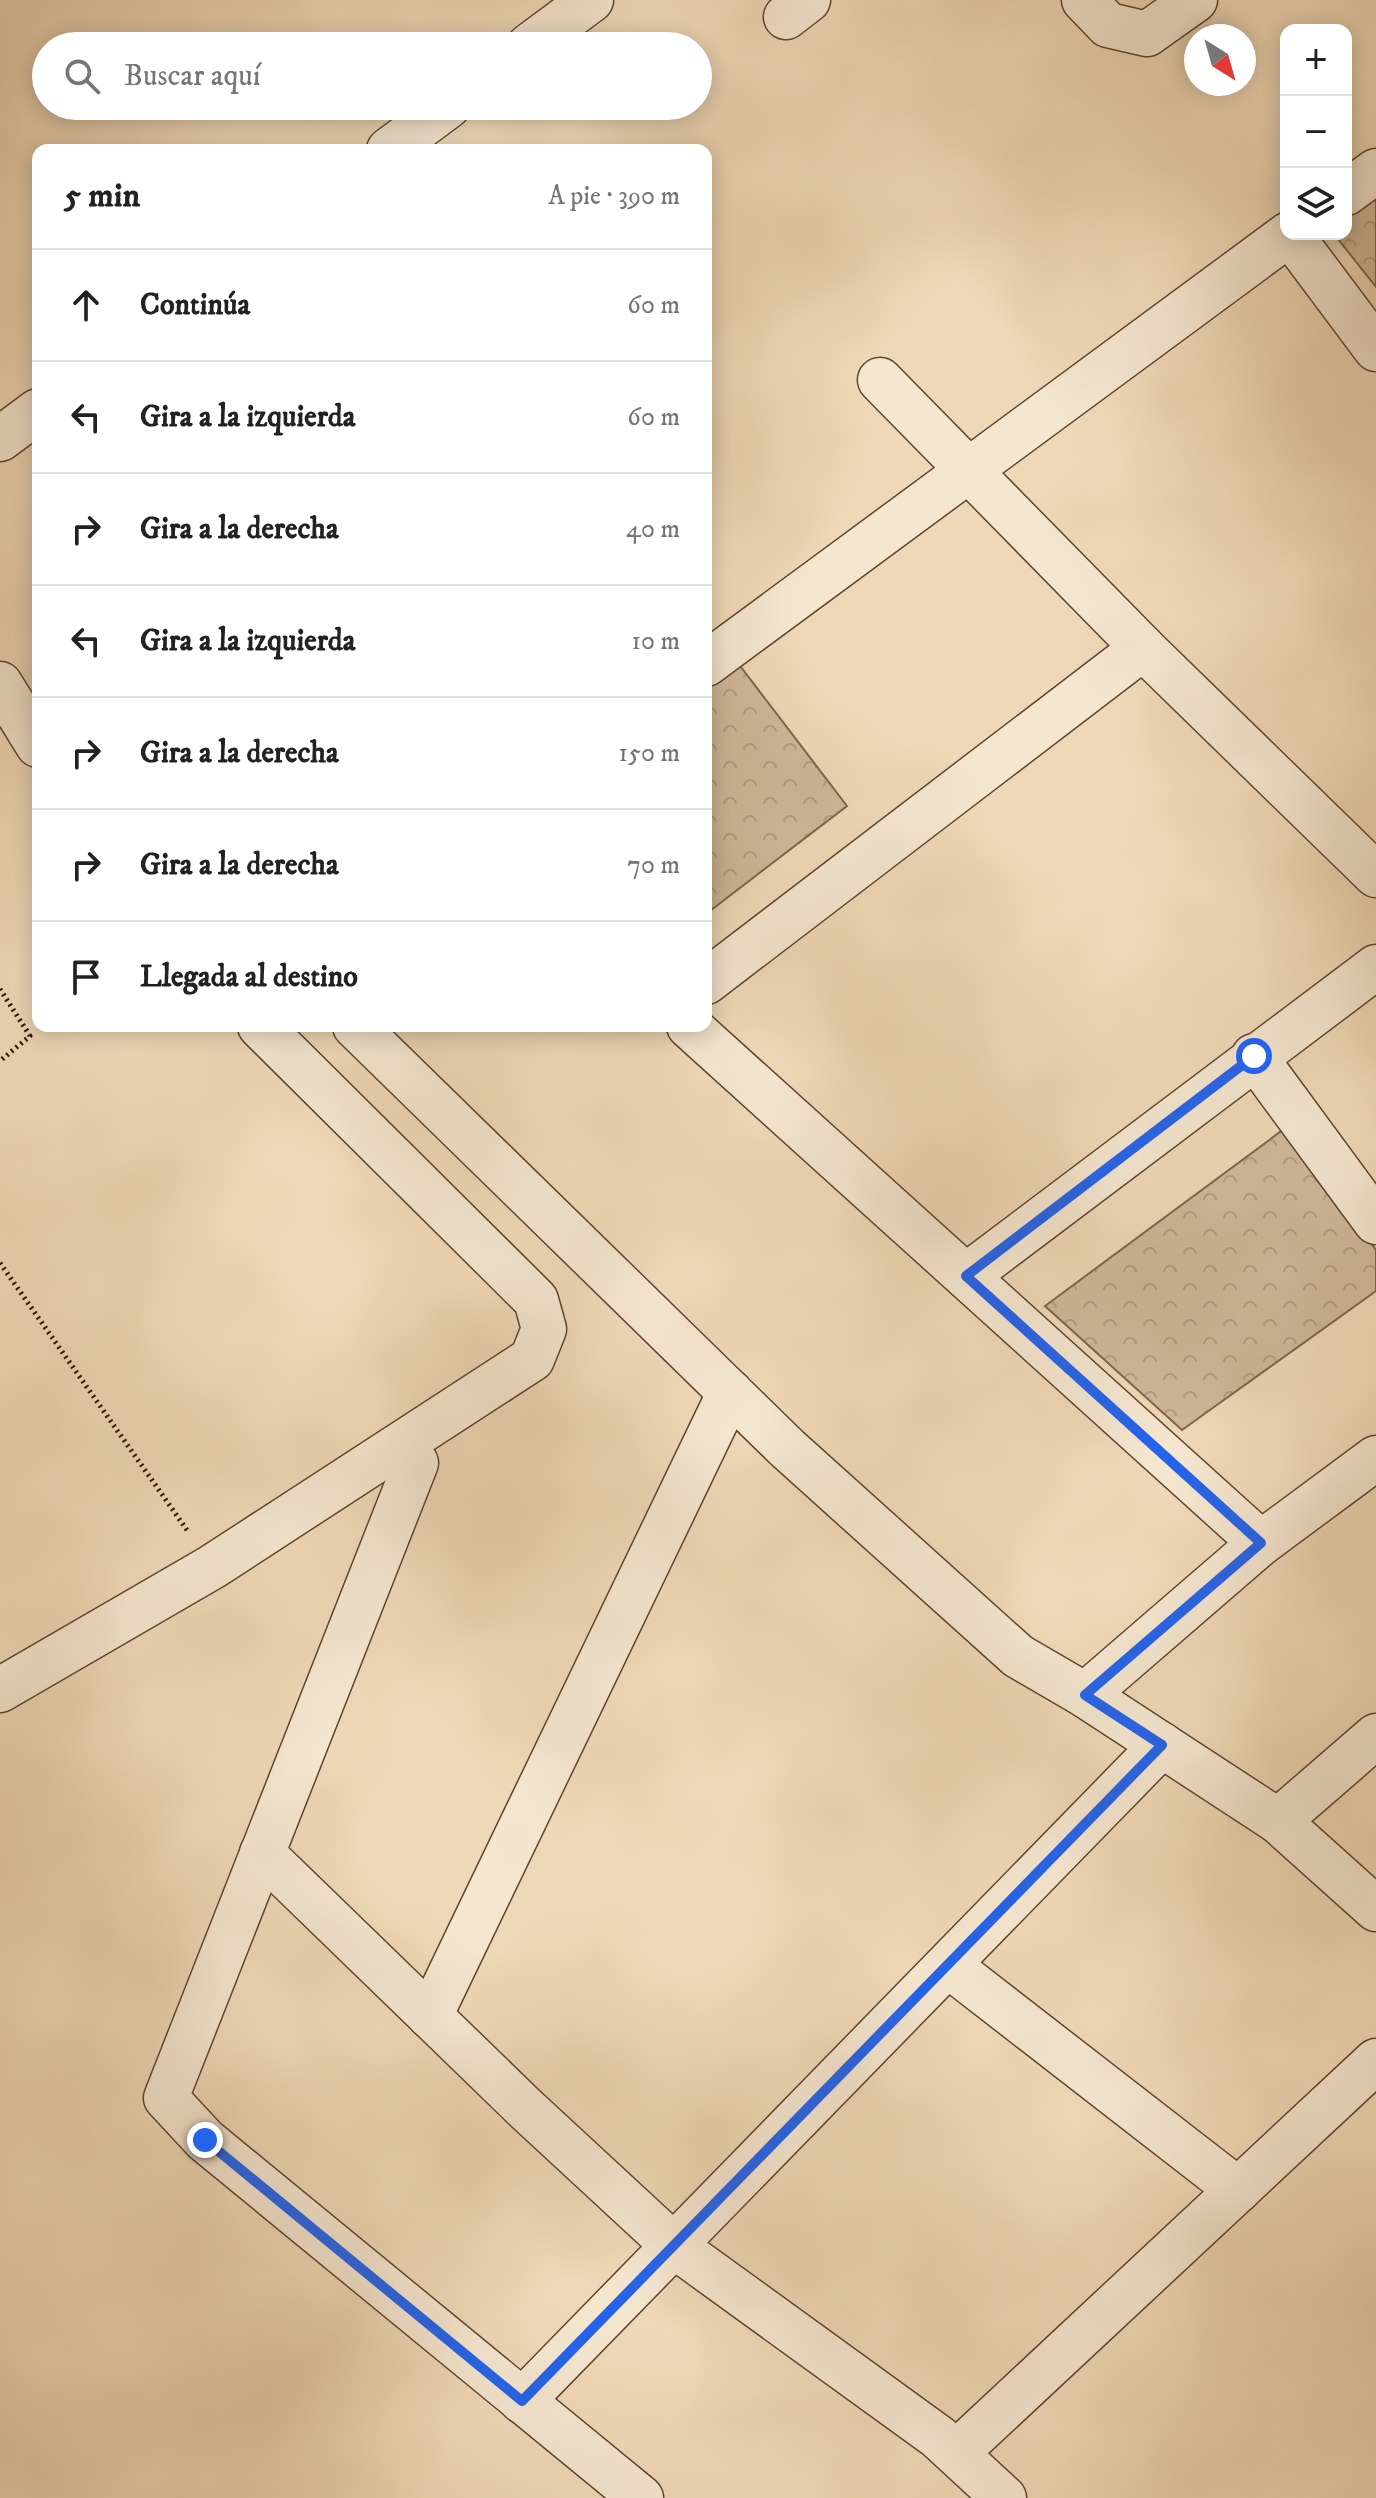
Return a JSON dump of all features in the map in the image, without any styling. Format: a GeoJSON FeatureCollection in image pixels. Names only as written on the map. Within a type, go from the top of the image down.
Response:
{"type":"FeatureCollection","features":[{"type":"Feature","properties":{"kind":"street"},"geometry":{"type":"LineString","coordinates":[[548,32],[591,0]]}},
{"type":"Feature","properties":{"kind":"street"},"geometry":{"type":"LineString","coordinates":[[1084,0],[1108,25],[1147,34],[1195,0]]}},
{"type":"Feature","properties":{"kind":"street"},"geometry":{"type":"LineString","coordinates":[[397,144],[429,120]]}},
{"type":"Feature","properties":{"kind":"street"},"geometry":{"type":"LineString","coordinates":[[1352,189],[1376,171]]}},
{"type":"Feature","properties":{"kind":"street"},"geometry":{"type":"LineString","coordinates":[[712,660],[1282,240]]}},
{"type":"Feature","properties":{"kind":"street"},"geometry":{"type":"LineString","coordinates":[[1294,240],[1376,349]]}},
{"type":"Feature","properties":{"kind":"street"},"geometry":{"type":"LineString","coordinates":[[880,380],[1143,648],[1376,875]]}},
{"type":"Feature","properties":{"kind":"street"},"geometry":{"type":"LineString","coordinates":[[0,439],[32,415]]}},
{"type":"Feature","properties":{"kind":"street"},"geometry":{"type":"LineString","coordinates":[[712,977],[1143,648]]}},
{"type":"Feature","properties":{"kind":"street"},"geometry":{"type":"LineString","coordinates":[[0,684],[32,735]]}},
{"type":"Feature","properties":{"kind":"street"},"geometry":{"type":"LineString","coordinates":[[966,1276],[1376,967]]}},
{"type":"Feature","properties":{"kind":"street"},"geometry":{"type":"LineString","coordinates":[[0,1690],[212,1567],[532,1359],[544,1329],[536,1300],[266,1032]]}},
{"type":"Feature","properties":{"kind":"street"},"geometry":{"type":"LineString","coordinates":[[361,1032],[787,1448],[1018,1656],[1085,1695],[1278,1821],[1376,1909]]}},
{"type":"Feature","properties":{"kind":"street"},"geometry":{"type":"LineString","coordinates":[[696,1032],[1261,1543]]}},
{"type":"Feature","properties":{"kind":"street"},"geometry":{"type":"LineString","coordinates":[[1254,1056],[1376,1222]]}},
{"type":"Feature","properties":{"kind":"street"},"geometry":{"type":"LineString","coordinates":[[430,2016],[730,1392]]}},
{"type":"Feature","properties":{"kind":"street"},"geometry":{"type":"LineString","coordinates":[[1085,1695],[1261,1543],[1376,1458]]}},
{"type":"Feature","properties":{"kind":"street"},"geometry":{"type":"LineString","coordinates":[[416,1463],[166,2098],[205,2140],[641,2498]]}},
{"type":"Feature","properties":{"kind":"street"},"geometry":{"type":"LineString","coordinates":[[1278,1821],[1376,1736]]}},
{"type":"Feature","properties":{"kind":"street"},"geometry":{"type":"LineString","coordinates":[[522,2401],[1162,1745]]}},
{"type":"Feature","properties":{"kind":"street"},"geometry":{"type":"LineString","coordinates":[[262,1853],[526,2109],[673,2245],[938,2437],[1004,2498]]}},
{"type":"Feature","properties":{"kind":"street"},"geometry":{"type":"LineString","coordinates":[[948,1965],[1238,2190]]}},
{"type":"Feature","properties":{"kind":"street"},"geometry":{"type":"LineString","coordinates":[[956,2453],[1376,2061]]}},
{"type":"Feature","properties":{"kind":"path"},"geometry":{"type":"LineString","coordinates":[[0,989],[30,1036],[0,1061]]}},
{"type":"Feature","properties":{"kind":"path"},"geometry":{"type":"LineString","coordinates":[[0,1263],[212,1567]]}},
{"type":"Feature","properties":{"kind":"green space"},"geometry":{"type":"Polygon","coordinates":[[[1376,178],[1376,287],[1339,240],[1352,240],[1352,195],[1376,178]]]}},
{"type":"Feature","properties":{"kind":"green space"},"geometry":{"type":"Polygon","coordinates":[[[731,654],[847,806],[712,909],[712,668],[731,654]]]}},
{"type":"Feature","properties":{"kind":"green space"},"geometry":{"type":"Polygon","coordinates":[[[1284,1129],[1376,1250],[1376,1291],[1182,1430],[1045,1306],[1284,1129]]]}},
{"type":"Feature","properties":{"kind":"route"},"geometry":{"type":"LineString","coordinates":[[205,2140],[522,2401],[1162,1745],[1085,1695],[1261,1543],[966,1276],[1254,1056]]}}]}
